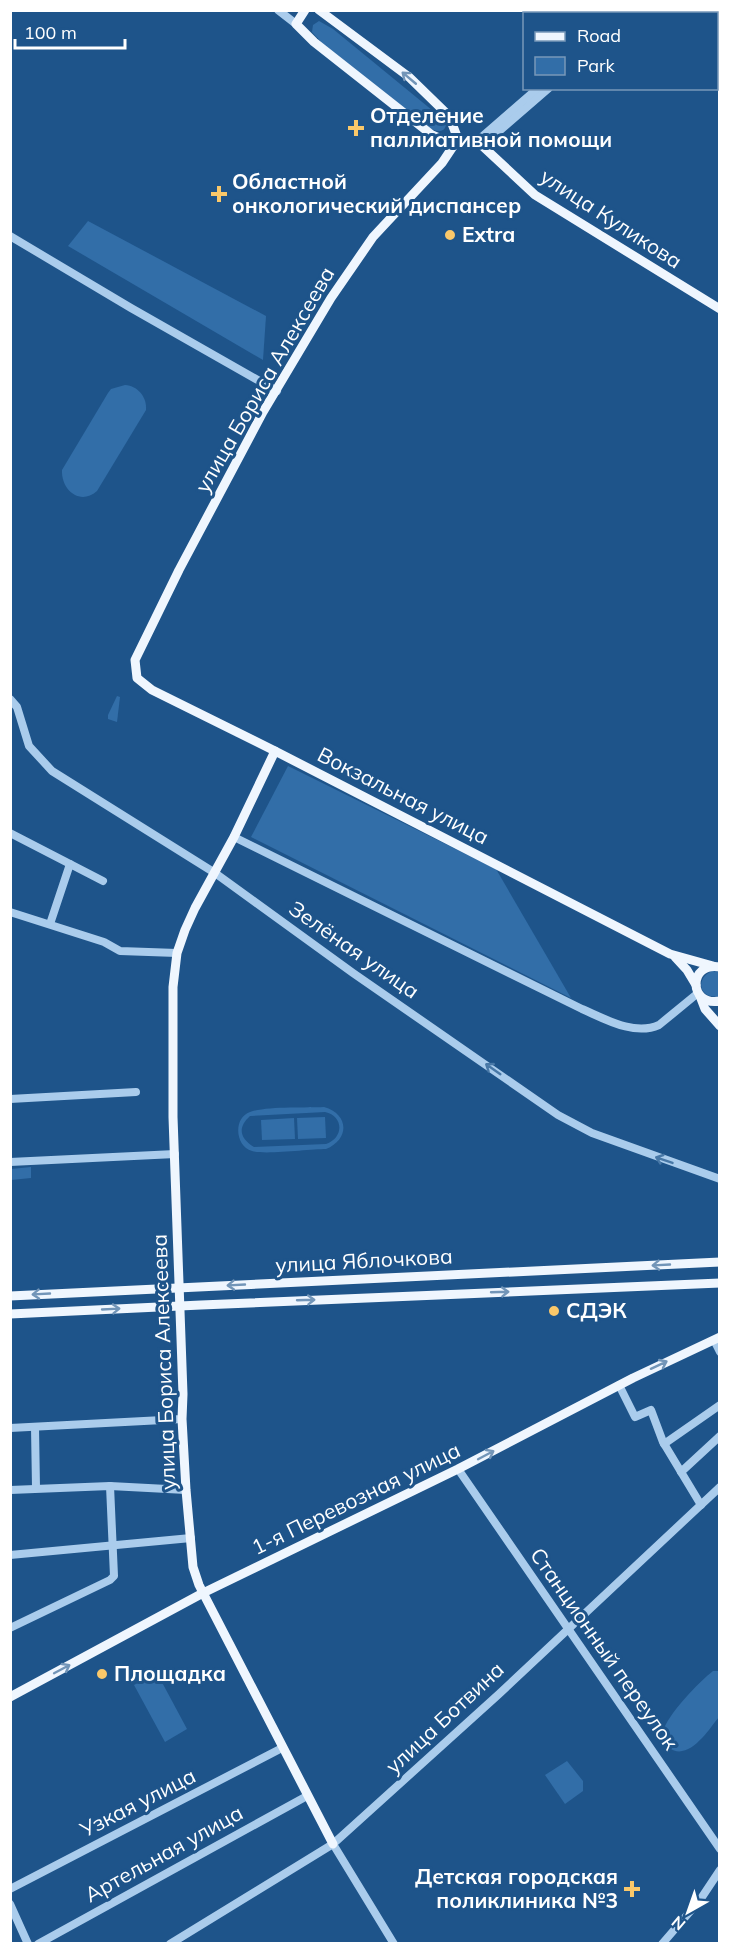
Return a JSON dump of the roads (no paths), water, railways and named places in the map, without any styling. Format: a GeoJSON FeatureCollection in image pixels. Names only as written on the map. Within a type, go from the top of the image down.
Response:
{"type":"FeatureCollection","features":[{"type":"Feature","properties":{"kind":"main road"},"geometry":{"type":"LineString","coordinates":[[305,10],[296,24],[314,42],[432,135],[479,143]]}},
{"type":"Feature","properties":{"kind":"main road"},"geometry":{"type":"LineString","coordinates":[[319,10],[417,85],[446,113],[458,139]]}},
{"type":"Feature","properties":{"kind":"main road","name":"улица Бориса Алексеева"},"geometry":{"type":"LineString","coordinates":[[135,660],[179,570],[258,422],[331,297],[363,250],[442,163],[458,139]]}},
{"type":"Feature","properties":{"kind":"main road","name":"улица Куликова"},"geometry":{"type":"LineString","coordinates":[[479,143],[535,195],[720,309]]}},
{"type":"Feature","properties":{"kind":"main road","name":"Вокзальная улица"},"geometry":{"type":"LineString","coordinates":[[135,660],[137,678],[152,690],[670,954],[684,965],[705,1009],[720,1026]]}},
{"type":"Feature","properties":{"kind":"main road","name":"улица Бориса Алексеева"},"geometry":{"type":"LineString","coordinates":[[275,751],[234,837],[195,908],[177,953],[173,987],[182,1419],[193,1567],[203,1593],[333,1844]]}},
{"type":"Feature","properties":{"kind":"main road","name":"Вокзальная улица"},"geometry":{"type":"LineString","coordinates":[[670,954],[718,966]]}},
{"type":"Feature","properties":{"kind":"main road"},"geometry":{"type":"LineString","coordinates":[[718,966],[705,968],[699,974],[698,991],[708,1001],[720,1001]]}},
{"type":"Feature","properties":{"kind":"main road","name":"улица Яблочкова"},"geometry":{"type":"LineString","coordinates":[[10,1296],[720,1262]]}},
{"type":"Feature","properties":{"kind":"main road","name":"улица Яблочкова"},"geometry":{"type":"LineString","coordinates":[[10,1314],[720,1283]]}},
{"type":"Feature","properties":{"kind":"main road","name":"1-я Перевозная улица"},"geometry":{"type":"LineString","coordinates":[[10,1697],[203,1593],[458,1469],[619,1385],[717,1339]]}},
{"type":"Feature","properties":{"kind":"street"},"geometry":{"type":"LineString","coordinates":[[278,10],[296,24]]}},
{"type":"Feature","properties":{"kind":"street"},"geometry":{"type":"LineString","coordinates":[[479,143],[537,93]]}},
{"type":"Feature","properties":{"kind":"street"},"geometry":{"type":"LineString","coordinates":[[10,236],[277,391]]}},
{"type":"Feature","properties":{"kind":"street","name":"Зелёная улица"},"geometry":{"type":"LineString","coordinates":[[10,699],[17,707],[29,746],[52,771],[215,873],[353,973],[570,1122],[611,1140],[720,1179]]}},
{"type":"Feature","properties":{"kind":"street"},"geometry":{"type":"LineString","coordinates":[[10,833],[103,880]]}},
{"type":"Feature","properties":{"kind":"street"},"geometry":{"type":"LineString","coordinates":[[234,837],[582,1009],[617,1024],[643,1029],[652,1028],[659,1025],[698,991]]}},
{"type":"Feature","properties":{"kind":"street"},"geometry":{"type":"LineString","coordinates":[[50,924],[70,864]]}},
{"type":"Feature","properties":{"kind":"street"},"geometry":{"type":"LineString","coordinates":[[10,912],[104,942],[120,951],[177,953]]}},
{"type":"Feature","properties":{"kind":"street"},"geometry":{"type":"LineString","coordinates":[[10,1099],[136,1092]]}},
{"type":"Feature","properties":{"kind":"street"},"geometry":{"type":"LineString","coordinates":[[10,1162],[175,1154]]}},
{"type":"Feature","properties":{"kind":"street"},"geometry":{"type":"LineString","coordinates":[[717,1339],[720,1352]]}},
{"type":"Feature","properties":{"kind":"street"},"geometry":{"type":"LineString","coordinates":[[619,1385],[635,1417],[651,1410],[664,1444],[701,1504]]}},
{"type":"Feature","properties":{"kind":"street"},"geometry":{"type":"LineString","coordinates":[[664,1444],[720,1405]]}},
{"type":"Feature","properties":{"kind":"street"},"geometry":{"type":"LineString","coordinates":[[10,1428],[182,1419]]}},
{"type":"Feature","properties":{"kind":"street"},"geometry":{"type":"LineString","coordinates":[[35,1427],[36,1488]]}},
{"type":"Feature","properties":{"kind":"street"},"geometry":{"type":"LineString","coordinates":[[681,1472],[720,1436]]}},
{"type":"Feature","properties":{"kind":"street","name":"Станционный переулок"},"geometry":{"type":"LineString","coordinates":[[458,1469],[720,1849]]}},
{"type":"Feature","properties":{"kind":"street"},"geometry":{"type":"LineString","coordinates":[[10,1628],[114,1576],[110,1486]]}},
{"type":"Feature","properties":{"kind":"street"},"geometry":{"type":"LineString","coordinates":[[10,1490],[110,1486],[186,1490]]}},
{"type":"Feature","properties":{"kind":"street","name":"улица Ботвина"},"geometry":{"type":"LineString","coordinates":[[170,1944],[333,1844],[395,1790],[720,1487]]}},
{"type":"Feature","properties":{"kind":"street"},"geometry":{"type":"LineString","coordinates":[[10,1555],[112,1546],[160,1539],[191,1538]]}},
{"type":"Feature","properties":{"kind":"street","name":"Узкая улица"},"geometry":{"type":"LineString","coordinates":[[10,1889],[282,1748]]}},
{"type":"Feature","properties":{"kind":"street","name":"Артельная улица"},"geometry":{"type":"LineString","coordinates":[[38,1944],[307,1796]]}},
{"type":"Feature","properties":{"kind":"street","name":"улица Бориса Алексеева"},"geometry":{"type":"LineString","coordinates":[[333,1844],[394,1944]]}},
{"type":"Feature","properties":{"kind":"street"},"geometry":{"type":"LineString","coordinates":[[662,1944],[700,1900],[720,1870]]}},
{"type":"Feature","properties":{"kind":"street"},"geometry":{"type":"LineString","coordinates":[[10,1904],[28,1944]]}},
{"type":"Feature","properties":{"kind":"place","name":"Отделение паллиативной помощи"},"geometry":{"type":"Point","coordinates":[356,128]}},
{"type":"Feature","properties":{"kind":"place","name":"Областной онкологический диспансер"},"geometry":{"type":"Point","coordinates":[219,194]}},
{"type":"Feature","properties":{"kind":"place","name":"Extra"},"geometry":{"type":"Point","coordinates":[450,235]}},
{"type":"Feature","properties":{"kind":"place","name":"СДЭК"},"geometry":{"type":"Point","coordinates":[554,1311]}},
{"type":"Feature","properties":{"kind":"place","name":"Площадка"},"geometry":{"type":"Point","coordinates":[102,1674]}},
{"type":"Feature","properties":{"kind":"place","name":"Детская городская поликлиника №3"},"geometry":{"type":"Point","coordinates":[632,1889]}}]}
